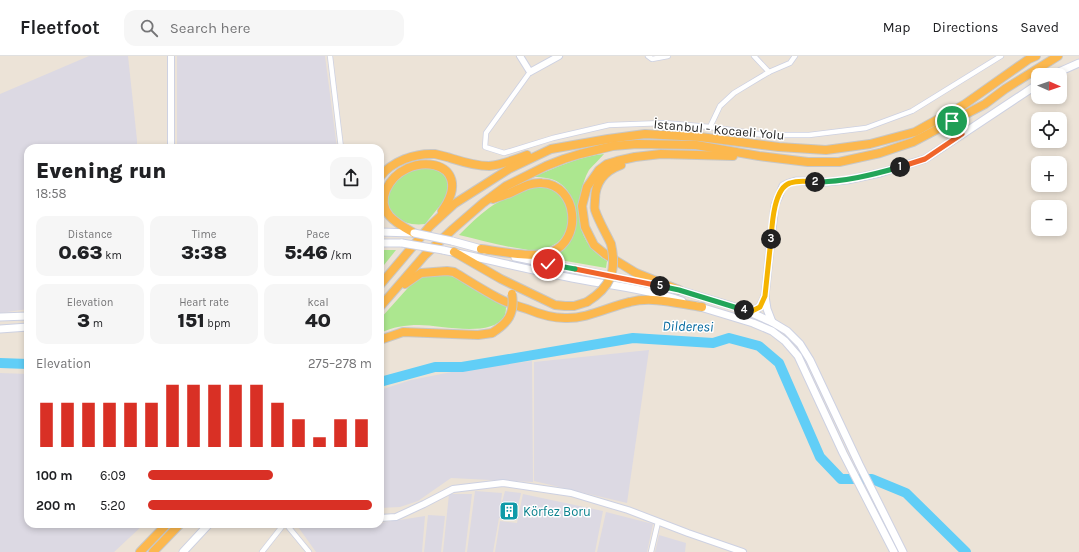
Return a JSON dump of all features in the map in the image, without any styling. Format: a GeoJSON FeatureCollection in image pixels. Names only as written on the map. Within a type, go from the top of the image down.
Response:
{"type":"FeatureCollection","features":[{"type":"Feature","properties":{"kind":"highway","name":"İstanbul - Kocaeli Yolu"},"geometry":{"type":"LineString","coordinates":[[384,281],[430,226],[454,204],[509,169],[551,150],[608,139],[645,134],[700,137],[779,147],[826,150],[870,144],[915,132],[965,104],[1036,56]]}},
{"type":"Feature","properties":{"kind":"highway"},"geometry":{"type":"LineString","coordinates":[[384,303],[425,255],[483,203],[506,186],[546,166],[580,154],[613,146],[637,144],[696,145],[759,156],[808,162],[839,162],[880,153],[913,142],[985,104],[1005,89],[1058,56]]}},
{"type":"Feature","properties":{"kind":"highway"},"geometry":{"type":"LineString","coordinates":[[384,172],[395,164],[408,158],[422,155],[436,154],[475,165],[488,166],[501,165],[528,155],[551,150]]}},
{"type":"Feature","properties":{"kind":"highway"},"geometry":{"type":"LineString","coordinates":[[679,290],[636,273],[605,254],[594,245],[585,227],[582,206],[587,187],[600,170],[607,164],[617,161],[661,154],[759,156]]}},
{"type":"Feature","properties":{"kind":"highway"},"geometry":{"type":"LineString","coordinates":[[454,252],[501,279],[555,305],[574,306],[587,302],[598,295],[603,289],[610,279],[612,270],[613,254],[611,244],[594,208],[595,192],[598,184],[606,172],[614,167],[650,156]]}},
{"type":"Feature","properties":{"kind":"highway"},"geometry":{"type":"LineString","coordinates":[[384,193],[391,180],[397,174],[418,165],[430,164],[439,166],[450,176],[452,188],[448,202],[430,226]]}},
{"type":"Feature","properties":{"kind":"highway"},"geometry":{"type":"LineString","coordinates":[[480,249],[537,255],[551,252],[562,245],[569,235],[573,225],[571,205],[564,193],[554,185],[542,182],[529,184],[483,203]]}},
{"type":"Feature","properties":{"kind":"highway"},"geometry":{"type":"LineString","coordinates":[[384,205],[389,216],[395,222],[414,233]]}},
{"type":"Feature","properties":{"kind":"highway"},"geometry":{"type":"LineString","coordinates":[[392,294],[413,277],[421,273],[447,271],[454,272],[499,299],[536,313],[556,318],[577,317],[631,302],[645,300],[702,307]]}},
{"type":"Feature","properties":{"kind":"highway"},"geometry":{"type":"LineString","coordinates":[[384,339],[403,332],[478,335],[492,333],[507,322],[514,301],[507,285],[501,279]]}},
{"type":"Feature","properties":{"kind":"highway"},"geometry":{"type":"LineString","coordinates":[[140,552],[163,528]]}},
{"type":"Feature","properties":{"kind":"highway"},"geometry":{"type":"LineString","coordinates":[[153,552],[176,528]]}},
{"type":"Feature","properties":{"kind":"main road"},"geometry":{"type":"LineString","coordinates":[[1067,68],[1079,63]]}},
{"type":"Feature","properties":{"kind":"main road"},"geometry":{"type":"LineString","coordinates":[[772,322],[767,309],[765,296],[775,205],[783,186],[796,181],[826,182],[847,180],[880,173],[925,159],[1031,89]]}},
{"type":"Feature","properties":{"kind":"main road"},"geometry":{"type":"LineString","coordinates":[[952,121],[962,134]]}},
{"type":"Feature","properties":{"kind":"main road"},"geometry":{"type":"LineString","coordinates":[[384,232],[414,233],[548,264],[679,290],[750,312],[787,331],[800,344],[810,360],[859,464],[904,552]]}},
{"type":"Feature","properties":{"kind":"main road"},"geometry":{"type":"LineString","coordinates":[[384,243],[402,243],[444,250],[552,274],[618,285],[664,295],[753,323],[772,331],[785,341],[798,356],[843,453],[894,552]]}},
{"type":"Feature","properties":{"kind":"main road"},"geometry":{"type":"LineString","coordinates":[[750,312],[760,307],[765,296]]}},
{"type":"Feature","properties":{"kind":"main road"},"geometry":{"type":"LineString","coordinates":[[0,317],[24,316]]}},
{"type":"Feature","properties":{"kind":"main road"},"geometry":{"type":"LineString","coordinates":[[0,329],[24,327]]}},
{"type":"Feature","properties":{"kind":"main road"},"geometry":{"type":"LineString","coordinates":[[185,552],[206,528]]}},
{"type":"Feature","properties":{"kind":"street"},"geometry":{"type":"LineString","coordinates":[[171,56],[171,144]]}},
{"type":"Feature","properties":{"kind":"street"},"geometry":{"type":"LineString","coordinates":[[330,56],[341,144]]}},
{"type":"Feature","properties":{"kind":"street"},"geometry":{"type":"LineString","coordinates":[[520,56],[530,72]]}},
{"type":"Feature","properties":{"kind":"street"},"geometry":{"type":"LineString","coordinates":[[559,56],[530,72],[486,133],[485,147],[504,154],[553,138],[609,126],[664,123],[710,127],[765,135],[808,135],[866,128],[912,112],[1001,56]]}},
{"type":"Feature","properties":{"kind":"street"},"geometry":{"type":"LineString","coordinates":[[648,56],[652,59],[668,56]]}},
{"type":"Feature","properties":{"kind":"street"},"geometry":{"type":"LineString","coordinates":[[754,56],[769,72]]}},
{"type":"Feature","properties":{"kind":"street"},"geometry":{"type":"LineString","coordinates":[[710,127],[720,106],[729,97],[769,72],[790,63],[795,56]]}},
{"type":"Feature","properties":{"kind":"street"},"geometry":{"type":"LineString","coordinates":[[384,518],[396,517],[453,488],[503,483],[571,493],[628,510],[743,552]]}},
{"type":"Feature","properties":{"kind":"street"},"geometry":{"type":"LineString","coordinates":[[651,552],[658,522]]}},
{"type":"Feature","properties":{"kind":"street"},"geometry":{"type":"LineString","coordinates":[[262,552],[282,528]]}},
{"type":"Feature","properties":{"kind":"street"},"geometry":{"type":"LineString","coordinates":[[288,528],[308,552]]}},
{"type":"Feature","properties":{"kind":"shaded area"},"geometry":{"type":"Polygon","coordinates":[[[89,56],[128,56],[137,144],[24,144],[24,310],[0,313],[0,94],[89,56]]]}},
{"type":"Feature","properties":{"kind":"shaded area"},"geometry":{"type":"Polygon","coordinates":[[[177,56],[325,56],[336,144],[177,144],[177,56]]]}},
{"type":"Feature","properties":{"kind":"shaded area"},"geometry":{"type":"Polygon","coordinates":[[[649,350],[627,503],[534,481],[534,362],[649,350]]]}},
{"type":"Feature","properties":{"kind":"shaded area"},"geometry":{"type":"Polygon","coordinates":[[[532,361],[533,482],[451,478],[418,501],[400,507],[384,508],[384,389],[411,380],[467,369],[532,361]]]}},
{"type":"Feature","properties":{"kind":"shaded area"},"geometry":{"type":"Polygon","coordinates":[[[0,373],[24,374],[24,528],[140,528],[114,552],[0,552],[0,373]]]}},
{"type":"Feature","properties":{"kind":"shaded area"},"geometry":{"type":"Polygon","coordinates":[[[475,491],[502,493],[500,510],[505,491],[521,493],[515,520],[499,518],[493,552],[467,552],[475,491]]]}},
{"type":"Feature","properties":{"kind":"shaded area"},"geometry":{"type":"Polygon","coordinates":[[[449,494],[472,494],[465,552],[443,552],[449,494]]]}},
{"type":"Feature","properties":{"kind":"shaded area"},"geometry":{"type":"Polygon","coordinates":[[[523,494],[603,511],[595,552],[495,552],[500,521],[517,523],[523,494]]]}},
{"type":"Feature","properties":{"kind":"shaded area"},"geometry":{"type":"Polygon","coordinates":[[[606,512],[653,524],[647,552],[597,552],[606,512]]]}},
{"type":"Feature","properties":{"kind":"shaded area"},"geometry":{"type":"Polygon","coordinates":[[[428,515],[445,516],[441,552],[424,552],[428,515]]]}},
{"type":"Feature","properties":{"kind":"shaded area"},"geometry":{"type":"Polygon","coordinates":[[[425,516],[422,552],[316,552],[299,528],[384,528],[384,522],[425,516]]]}},
{"type":"Feature","properties":{"kind":"shaded area"},"geometry":{"type":"Polygon","coordinates":[[[659,535],[686,543],[685,552],[655,552],[659,535]]]}},
{"type":"Feature","properties":{"kind":"green space"},"geometry":{"type":"Polygon","coordinates":[[[604,154],[589,170],[586,176],[581,191],[579,214],[582,232],[586,241],[598,255],[607,261],[606,268],[546,257],[574,227],[576,213],[568,192],[560,183],[548,178],[533,177],[586,157],[604,154]]]}},
{"type":"Feature","properties":{"kind":"green space"},"geometry":{"type":"Polygon","coordinates":[[[431,167],[442,173],[447,179],[448,191],[443,202],[425,224],[410,224],[396,218],[388,207],[387,200],[392,183],[410,171],[431,167]]]}},
{"type":"Feature","properties":{"kind":"green space"},"geometry":{"type":"Polygon","coordinates":[[[541,186],[557,192],[567,205],[569,213],[569,221],[564,236],[554,245],[541,250],[530,250],[499,245],[459,235],[477,217],[495,204],[514,195],[541,186]]]}},
{"type":"Feature","properties":{"kind":"green space"},"geometry":{"type":"Polygon","coordinates":[[[384,250],[396,250],[384,265],[384,250]]]}},
{"type":"Feature","properties":{"kind":"green space"},"geometry":{"type":"Polygon","coordinates":[[[443,273],[467,283],[506,305],[504,317],[497,323],[488,327],[476,329],[414,325],[394,328],[384,331],[384,315],[415,280],[420,277],[443,273]]]}},
{"type":"Feature","properties":{"kind":"waterway","name":"Dilderesi"},"geometry":{"type":"LineString","coordinates":[[384,381],[435,367],[462,367],[633,338],[713,343],[729,338],[759,346],[779,363],[820,457],[841,479],[872,479],[906,493],[966,552]]}},
{"type":"Feature","properties":{"kind":"waterway","name":"Dilderesi"},"geometry":{"type":"LineString","coordinates":[[0,363],[24,364]]}},
{"type":"Feature","properties":{"kind":"place","name":"Körfez Boru"},"geometry":{"type":"Point","coordinates":[509,511]}},
{"type":"Feature","properties":{"kind":"route"},"geometry":{"type":"LineString","coordinates":[[548,264],[679,290],[750,312],[760,307],[765,296],[775,205],[783,186],[796,181],[826,182],[847,180],[880,173],[925,159],[962,134],[952,121]]}}]}
